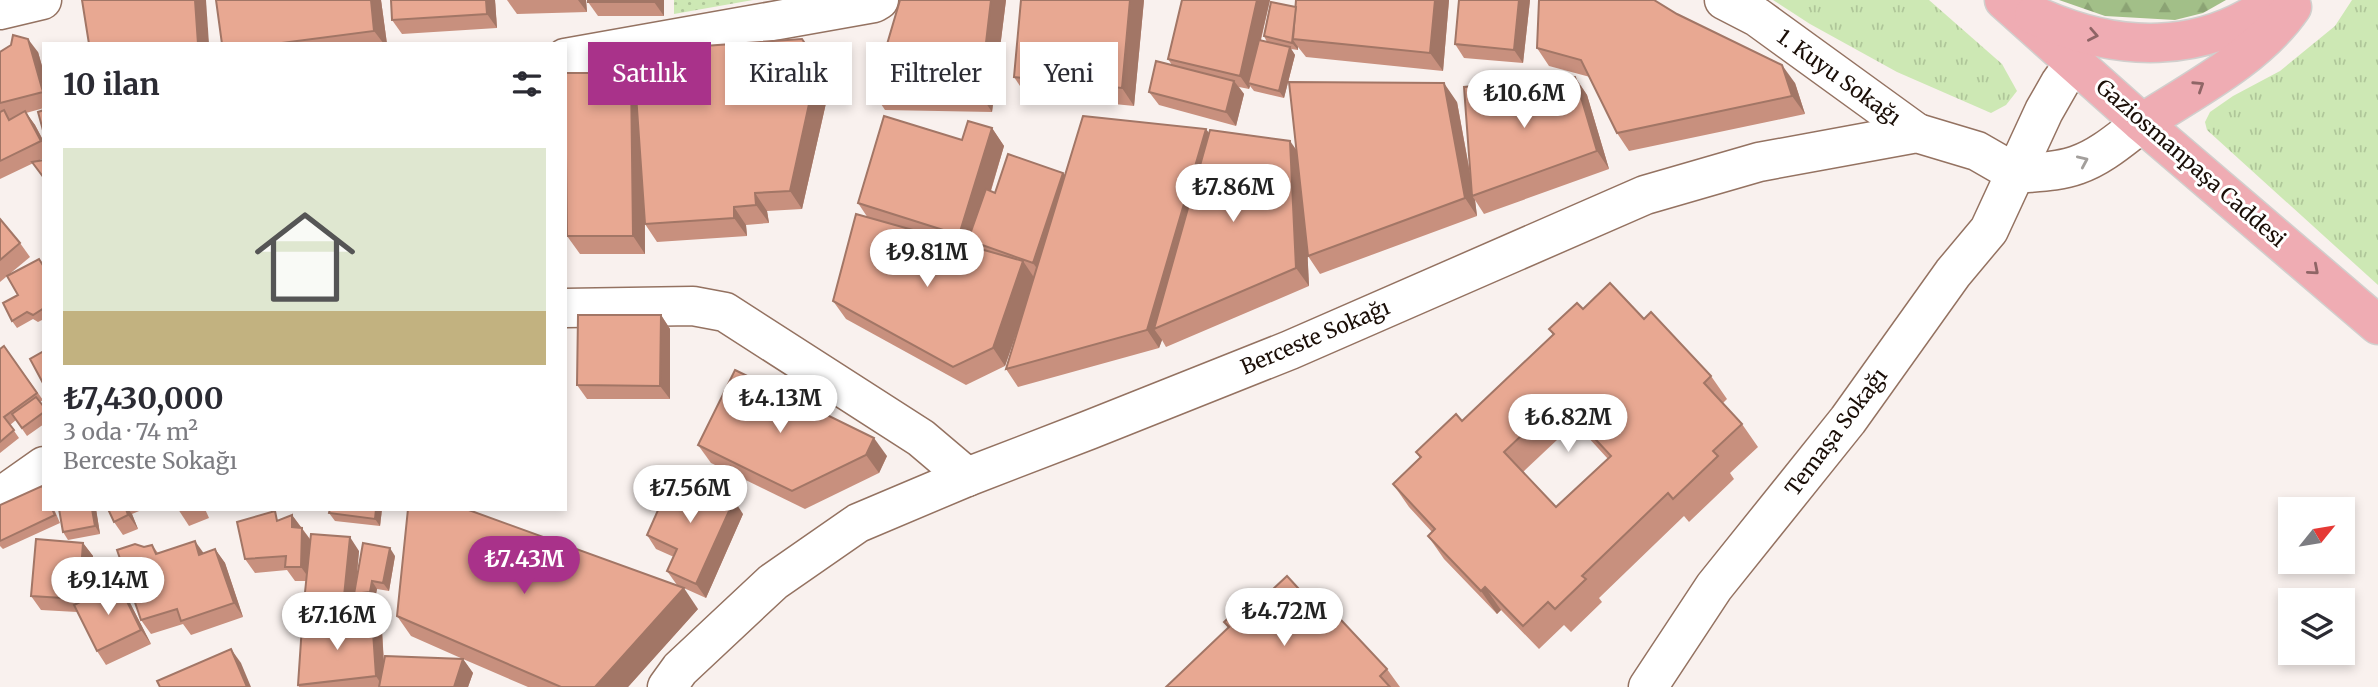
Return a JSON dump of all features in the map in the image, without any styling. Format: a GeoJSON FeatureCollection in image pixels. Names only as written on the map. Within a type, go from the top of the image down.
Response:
{"type":"FeatureCollection","features":[{"type":"Feature","properties":{"kind":"main road"},"geometry":{"type":"LineString","coordinates":[[2006,1],[2063,29],[2126,41],[2165,44],[2210,36],[2255,16],[2277,0]]}},
{"type":"Feature","properties":{"kind":"main road"},"geometry":{"type":"LineString","coordinates":[[2142,123],[2243,57],[2269,35],[2295,0]]}},
{"type":"Feature","properties":{"kind":"main road","name":"Gaziosmanpaşa Caddesi"},"geometry":{"type":"LineString","coordinates":[[2006,1],[2142,123],[2378,326]]}},
{"type":"Feature","properties":{"kind":"street","name":"1. Kuyu Sokağı"},"geometry":{"type":"LineString","coordinates":[[1724,0],[1757,17],[1917,133]]}},
{"type":"Feature","properties":{"kind":"street"},"geometry":{"type":"LineString","coordinates":[[0,10],[43,1]]}},
{"type":"Feature","properties":{"kind":"street"},"geometry":{"type":"LineString","coordinates":[[567,58],[876,2]]}},
{"type":"Feature","properties":{"kind":"street","name":"Temaşa Sokağı"},"geometry":{"type":"LineString","coordinates":[[1648,687],[1714,587],[1848,420],[1953,274],[1989,230],[2060,83],[2076,62]]}},
{"type":"Feature","properties":{"kind":"street"},"geometry":{"type":"LineString","coordinates":[[2017,174],[2049,172],[2077,165],[2104,151],[2142,123]]}},
{"type":"Feature","properties":{"kind":"street","name":"Berceste Sokağı"},"geometry":{"type":"LineString","coordinates":[[667,687],[680,670],[773,582],[858,523],[1290,349],[1645,195],[1759,162],[1917,133],[1977,151],[2017,174]]}},
{"type":"Feature","properties":{"kind":"street"},"geometry":{"type":"LineString","coordinates":[[567,308],[693,306],[725,312],[921,438],[967,477]]}},
{"type":"Feature","properties":{"kind":"street"},"geometry":{"type":"LineString","coordinates":[[0,497],[42,467]]}},
{"type":"Feature","properties":{"kind":"green space"},"geometry":{"type":"Polygon","coordinates":[[[674,0],[753,0],[674,14],[674,0]]]}},
{"type":"Feature","properties":{"kind":"green space"},"geometry":{"type":"Polygon","coordinates":[[[1773,0],[1929,0],[2002,64],[2017,91],[2006,105],[1991,113],[1897,72],[1810,24],[1773,0]]]}},
{"type":"Feature","properties":{"kind":"green space"},"geometry":{"type":"Polygon","coordinates":[[[2059,0],[2226,0],[2203,13],[2175,20],[2105,16],[2059,0]]]}},
{"type":"Feature","properties":{"kind":"green space"},"geometry":{"type":"Polygon","coordinates":[[[2352,0],[2378,0],[2378,285],[2207,130],[2205,122],[2210,112],[2233,96],[2280,71],[2335,26],[2352,0]]]}},
{"type":"Feature","properties":{"kind":"building"},"geometry":{"type":"Polygon","coordinates":[[[82,0],[195,0],[198,42],[89,42],[82,0]]]}},
{"type":"Feature","properties":{"kind":"building"},"geometry":{"type":"Polygon","coordinates":[[[216,0],[371,0],[374,31],[289,42],[222,42],[216,0]]]}},
{"type":"Feature","properties":{"kind":"building"},"geometry":{"type":"Polygon","coordinates":[[[391,0],[486,0],[487,14],[392,20],[391,0]]]}},
{"type":"Feature","properties":{"kind":"building"},"geometry":{"type":"Polygon","coordinates":[[[654,0],[654,2],[588,2],[654,0]]]}},
{"type":"Feature","properties":{"kind":"building"},"geometry":{"type":"Polygon","coordinates":[[[900,0],[991,0],[986,42],[888,42],[900,0]]]}},
{"type":"Feature","properties":{"kind":"building"},"geometry":{"type":"Polygon","coordinates":[[[1021,0],[1130,0],[1122,88],[1118,88],[1118,42],[1020,42],[1020,78],[1014,77],[1021,0]]]}},
{"type":"Feature","properties":{"kind":"building"},"geometry":{"type":"Polygon","coordinates":[[[1182,0],[1257,0],[1240,76],[1168,59],[1182,0]]]}},
{"type":"Feature","properties":{"kind":"building"},"geometry":{"type":"Polygon","coordinates":[[[1296,0],[1435,0],[1430,53],[1293,39],[1296,0]]]}},
{"type":"Feature","properties":{"kind":"building"},"geometry":{"type":"Polygon","coordinates":[[[1459,0],[1519,0],[1514,50],[1455,44],[1459,0]]]}},
{"type":"Feature","properties":{"kind":"building"},"geometry":{"type":"Polygon","coordinates":[[[1539,0],[1654,0],[1782,65],[1792,96],[1617,133],[1581,60],[1537,48],[1539,0]]]}},
{"type":"Feature","properties":{"kind":"building"},"geometry":{"type":"Polygon","coordinates":[[[1271,2],[1296,7],[1292,43],[1264,36],[1271,2]]]}},
{"type":"Feature","properties":{"kind":"building"},"geometry":{"type":"Polygon","coordinates":[[[13,35],[28,39],[42,92],[0,103],[0,52],[11,45],[13,35]]]}},
{"type":"Feature","properties":{"kind":"building"},"geometry":{"type":"Polygon","coordinates":[[[802,39],[804,42],[760,42],[802,39]]]}},
{"type":"Feature","properties":{"kind":"building"},"geometry":{"type":"Polygon","coordinates":[[[1259,40],[1290,47],[1279,91],[1248,83],[1259,40]]]}},
{"type":"Feature","properties":{"kind":"building"},"geometry":{"type":"Polygon","coordinates":[[[725,44],[725,105],[809,105],[790,191],[755,193],[756,205],[734,207],[734,218],[645,224],[637,105],[711,105],[711,45],[725,44]]]}},
{"type":"Feature","properties":{"kind":"building"},"geometry":{"type":"Polygon","coordinates":[[[1156,61],[1234,81],[1226,112],[1149,92],[1156,61]]]}},
{"type":"Feature","properties":{"kind":"building"},"geometry":{"type":"Polygon","coordinates":[[[567,73],[588,73],[588,105],[631,105],[633,236],[567,236],[567,73]]]}},
{"type":"Feature","properties":{"kind":"building"},"geometry":{"type":"Polygon","coordinates":[[[1575,77],[1597,151],[1472,196],[1464,87],[1575,77]]]}},
{"type":"Feature","properties":{"kind":"building"},"geometry":{"type":"Polygon","coordinates":[[[1289,82],[1444,83],[1465,198],[1308,256],[1289,82]]]}},
{"type":"Feature","properties":{"kind":"building"},"geometry":{"type":"Polygon","coordinates":[[[4,110],[9,120],[25,111],[41,141],[0,161],[0,112],[4,110]]]}},
{"type":"Feature","properties":{"kind":"building"},"geometry":{"type":"Polygon","coordinates":[[[42,111],[42,127],[38,112],[42,111]]]}},
{"type":"Feature","properties":{"kind":"building"},"geometry":{"type":"Polygon","coordinates":[[[884,116],[962,140],[968,121],[992,128],[959,235],[858,203],[884,116]]]}},
{"type":"Feature","properties":{"kind":"building"},"geometry":{"type":"Polygon","coordinates":[[[1083,116],[1206,129],[1147,330],[1006,369],[1083,116]]]}},
{"type":"Feature","properties":{"kind":"building"},"geometry":{"type":"Polygon","coordinates":[[[1210,130],[1290,141],[1296,268],[1154,329],[1210,130]]]}},
{"type":"Feature","properties":{"kind":"building"},"geometry":{"type":"Polygon","coordinates":[[[1008,154],[1063,173],[1033,263],[968,240],[986,189],[995,193],[1008,154]]]}},
{"type":"Feature","properties":{"kind":"building"},"geometry":{"type":"Polygon","coordinates":[[[42,160],[42,175],[32,162],[42,160]]]}},
{"type":"Feature","properties":{"kind":"building"},"geometry":{"type":"Polygon","coordinates":[[[856,214],[1023,261],[993,348],[953,367],[833,301],[856,214]]]}},
{"type":"Feature","properties":{"kind":"building"},"geometry":{"type":"Polygon","coordinates":[[[0,219],[20,243],[0,260],[0,219]]]}},
{"type":"Feature","properties":{"kind":"building"},"geometry":{"type":"Polygon","coordinates":[[[39,259],[42,264],[42,309],[33,315],[27,312],[12,321],[3,303],[18,295],[7,276],[39,259]]]}},
{"type":"Feature","properties":{"kind":"building"},"geometry":{"type":"Polygon","coordinates":[[[1610,283],[1644,319],[1651,312],[1711,376],[1704,383],[1742,424],[1713,451],[1718,456],[1673,499],[1668,493],[1582,576],[1586,579],[1555,609],[1548,602],[1523,626],[1485,587],[1481,591],[1428,536],[1435,529],[1393,484],[1421,457],[1416,452],[1456,414],[1462,421],[1554,334],[1549,329],[1577,303],[1583,309],[1610,283]],[[1559,400],[1504,452],[1556,507],[1611,456],[1559,400]]]}},
{"type":"Feature","properties":{"kind":"building"},"geometry":{"type":"Polygon","coordinates":[[[578,315],[661,315],[660,386],[577,385],[578,315]]]}},
{"type":"Feature","properties":{"kind":"building"},"geometry":{"type":"Polygon","coordinates":[[[4,346],[37,393],[4,417],[14,430],[0,442],[0,349],[4,346]]]}},
{"type":"Feature","properties":{"kind":"building"},"geometry":{"type":"Polygon","coordinates":[[[42,352],[42,381],[30,359],[42,352]]]}},
{"type":"Feature","properties":{"kind":"building"},"geometry":{"type":"Polygon","coordinates":[[[735,370],[874,438],[866,455],[792,491],[698,445],[735,370]]]}},
{"type":"Feature","properties":{"kind":"building"},"geometry":{"type":"Polygon","coordinates":[[[36,397],[42,404],[42,413],[22,428],[12,414],[36,397]]]}},
{"type":"Feature","properties":{"kind":"building"},"geometry":{"type":"Polygon","coordinates":[[[674,474],[734,500],[696,584],[667,571],[677,549],[647,535],[674,474]]]}},
{"type":"Feature","properties":{"kind":"building"},"geometry":{"type":"Polygon","coordinates":[[[42,486],[42,511],[53,511],[55,515],[0,541],[0,505],[42,486]]]}},
{"type":"Feature","properties":{"kind":"building"},"geometry":{"type":"Polygon","coordinates":[[[59,511],[92,511],[95,526],[63,532],[59,511]]]}},
{"type":"Feature","properties":{"kind":"building"},"geometry":{"type":"Polygon","coordinates":[[[109,511],[127,511],[128,515],[114,522],[109,511]]]}},
{"type":"Feature","properties":{"kind":"building"},"geometry":{"type":"Polygon","coordinates":[[[275,511],[277,521],[292,515],[292,527],[302,528],[301,567],[285,567],[286,556],[245,559],[237,522],[275,511]]]}},
{"type":"Feature","properties":{"kind":"building"},"geometry":{"type":"Polygon","coordinates":[[[330,511],[376,511],[375,519],[330,511]]]}},
{"type":"Feature","properties":{"kind":"building"},"geometry":{"type":"Polygon","coordinates":[[[408,511],[472,511],[684,588],[595,687],[561,687],[397,616],[408,511]]]}},
{"type":"Feature","properties":{"kind":"building"},"geometry":{"type":"Polygon","coordinates":[[[311,534],[350,537],[343,606],[304,602],[311,534]]]}},
{"type":"Feature","properties":{"kind":"building"},"geometry":{"type":"Polygon","coordinates":[[[36,539],[83,543],[79,599],[31,596],[36,539]]]}},
{"type":"Feature","properties":{"kind":"building"},"geometry":{"type":"Polygon","coordinates":[[[195,541],[199,555],[215,549],[234,603],[181,621],[177,609],[141,620],[117,550],[135,544],[144,547],[152,545],[156,554],[195,541]]]}},
{"type":"Feature","properties":{"kind":"building"},"geometry":{"type":"Polygon","coordinates":[[[363,543],[390,548],[383,583],[372,581],[370,592],[354,594],[363,543]]]}},
{"type":"Feature","properties":{"kind":"building"},"geometry":{"type":"Polygon","coordinates":[[[1287,576],[1320,612],[1327,605],[1387,669],[1380,676],[1390,687],[1166,687],[1229,627],[1224,622],[1253,595],[1259,602],[1287,576]]]}},
{"type":"Feature","properties":{"kind":"building"},"geometry":{"type":"Polygon","coordinates":[[[118,583],[141,630],[97,651],[74,605],[118,583]]]}},
{"type":"Feature","properties":{"kind":"building"},"geometry":{"type":"Polygon","coordinates":[[[372,617],[376,676],[298,685],[302,626],[372,617]]]}},
{"type":"Feature","properties":{"kind":"building"},"geometry":{"type":"Polygon","coordinates":[[[231,649],[247,687],[160,687],[157,681],[231,649]]]}},
{"type":"Feature","properties":{"kind":"building"},"geometry":{"type":"Polygon","coordinates":[[[385,656],[463,659],[454,687],[379,687],[385,656]]]}}]}
